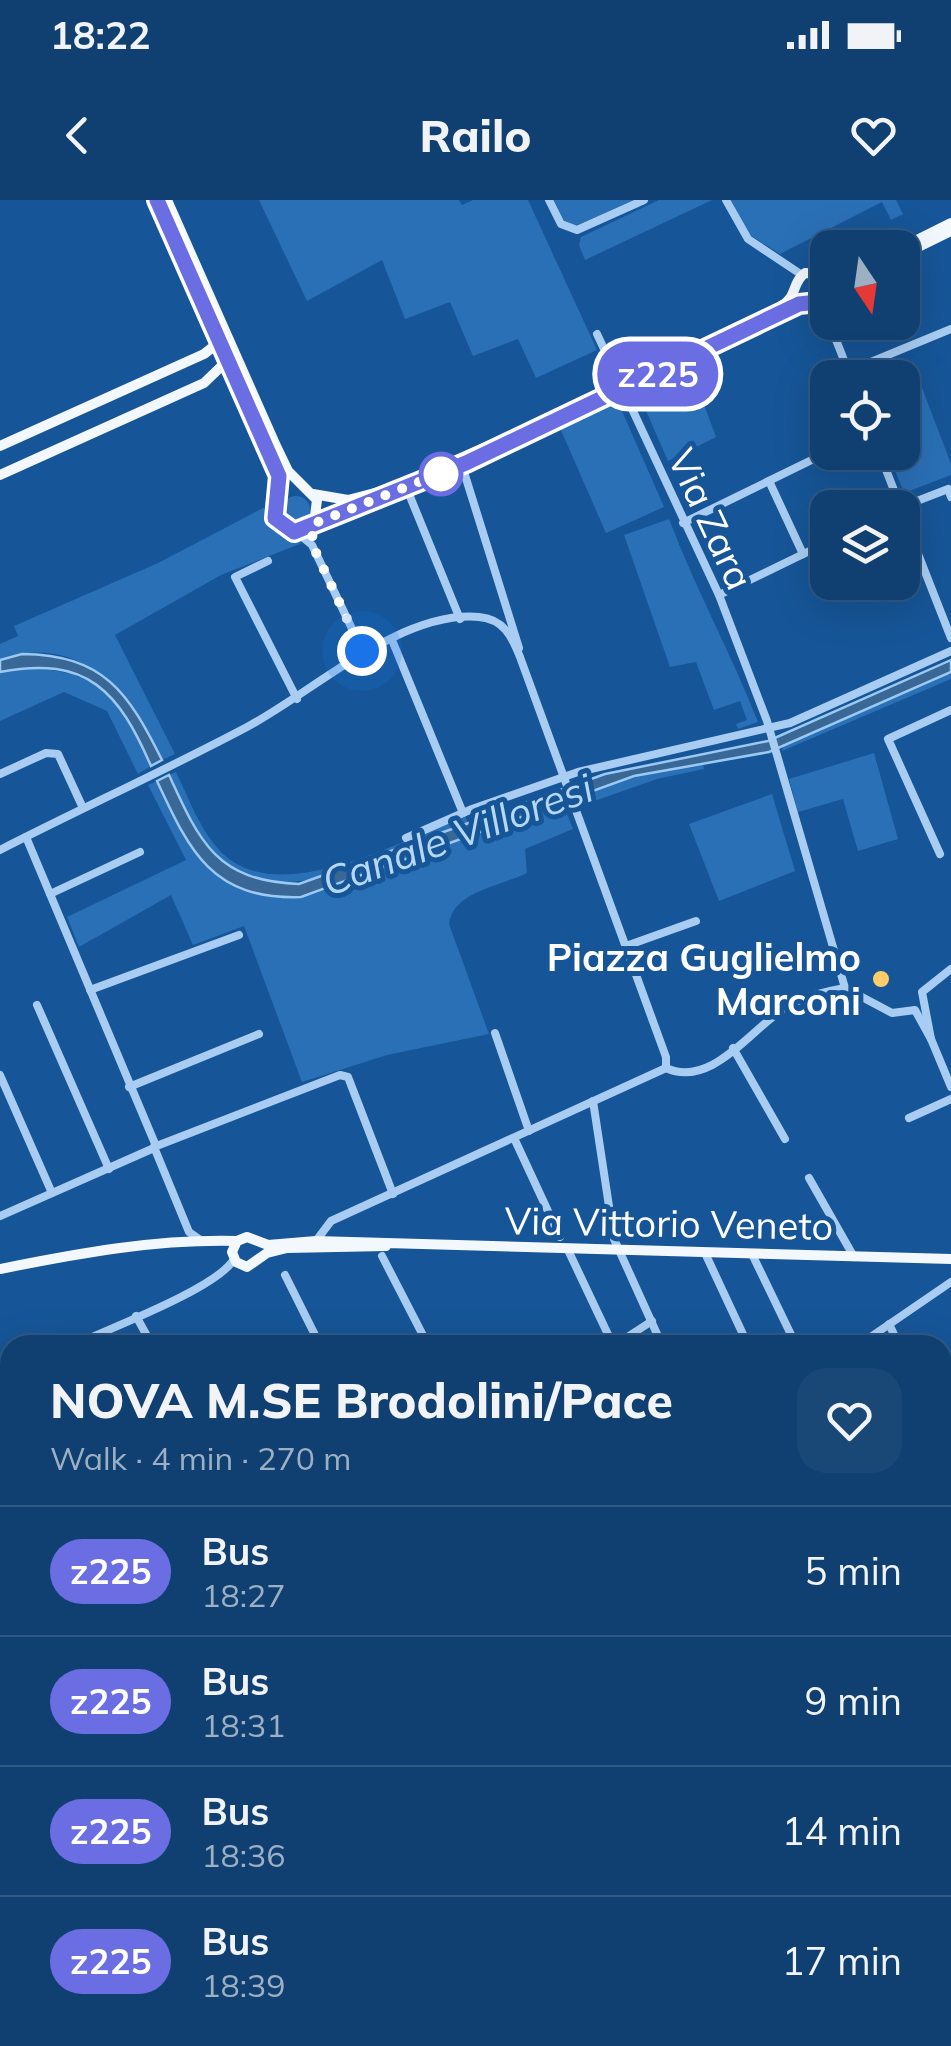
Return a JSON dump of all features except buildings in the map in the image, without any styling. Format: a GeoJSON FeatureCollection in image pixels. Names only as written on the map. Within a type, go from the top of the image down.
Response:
{"type":"FeatureCollection","features":[{"type":"Feature","properties":{"kind":"main road"},"geometry":{"type":"LineString","coordinates":[[156,200],[288,471],[319,507],[313,524]]}},
{"type":"Feature","properties":{"kind":"main road"},"geometry":{"type":"LineString","coordinates":[[167,200],[279,476],[276,519],[296,532],[466,463],[621,388],[785,304],[802,275],[810,273]]}},
{"type":"Feature","properties":{"kind":"main road"},"geometry":{"type":"LineString","coordinates":[[920,239],[951,224]]}},
{"type":"Feature","properties":{"kind":"main road"},"geometry":{"type":"LineString","coordinates":[[920,246],[951,231]]}},
{"type":"Feature","properties":{"kind":"main road"},"geometry":{"type":"LineString","coordinates":[[796,290],[807,303]]}},
{"type":"Feature","properties":{"kind":"main road"},"geometry":{"type":"LineString","coordinates":[[279,495],[289,488],[348,500],[386,491],[810,301]]}},
{"type":"Feature","properties":{"kind":"main road"},"geometry":{"type":"LineString","coordinates":[[0,446],[204,354],[213,347],[219,328]]}},
{"type":"Feature","properties":{"kind":"main road"},"geometry":{"type":"LineString","coordinates":[[204,354],[230,358]]}},
{"type":"Feature","properties":{"kind":"main road"},"geometry":{"type":"LineString","coordinates":[[209,380],[230,358]]}},
{"type":"Feature","properties":{"kind":"main road"},"geometry":{"type":"LineString","coordinates":[[0,476],[209,380],[225,377],[244,383]]}},
{"type":"Feature","properties":{"kind":"main road","name":"Via Vittorio Veneto"},"geometry":{"type":"LineString","coordinates":[[384,1251],[336,1242],[260,1243],[252,1237],[236,1254],[256,1265],[262,1258],[287,1248],[384,1251],[568,1250],[951,1259]]}},
{"type":"Feature","properties":{"kind":"main road"},"geometry":{"type":"LineString","coordinates":[[0,1269],[147,1243],[199,1239],[236,1254]]}},
{"type":"Feature","properties":{"kind":"main road"},"geometry":{"type":"LineString","coordinates":[[147,1243],[222,1246],[236,1254]]}},
{"type":"Feature","properties":{"kind":"main road"},"geometry":{"type":"LineString","coordinates":[[260,1243],[262,1258]]}},
{"type":"Feature","properties":{"kind":"street"},"geometry":{"type":"LineString","coordinates":[[549,200],[561,224],[577,230],[644,200]]}},
{"type":"Feature","properties":{"kind":"street"},"geometry":{"type":"LineString","coordinates":[[726,200],[748,240],[802,275]]}},
{"type":"Feature","properties":{"kind":"street"},"geometry":{"type":"LineString","coordinates":[[881,360],[951,328]]}},
{"type":"Feature","properties":{"kind":"street","name":"Via Zara"},"geometry":{"type":"LineString","coordinates":[[597,334],[718,595],[771,733],[844,985]]}},
{"type":"Feature","properties":{"kind":"street"},"geometry":{"type":"LineString","coordinates":[[682,522],[810,461]]}},
{"type":"Feature","properties":{"kind":"street"},"geometry":{"type":"LineString","coordinates":[[466,463],[464,472],[512,620],[520,657],[626,946],[666,1068]]}},
{"type":"Feature","properties":{"kind":"street"},"geometry":{"type":"LineString","coordinates":[[769,481],[803,554]]}},
{"type":"Feature","properties":{"kind":"street"},"geometry":{"type":"LineString","coordinates":[[920,503],[949,493]]}},
{"type":"Feature","properties":{"kind":"street"},"geometry":{"type":"LineString","coordinates":[[409,494],[460,619]]}},
{"type":"Feature","properties":{"kind":"street"},"geometry":{"type":"LineString","coordinates":[[313,524],[312,544],[364,656]]}},
{"type":"Feature","properties":{"kind":"street"},"geometry":{"type":"LineString","coordinates":[[296,532],[312,544]]}},
{"type":"Feature","properties":{"kind":"street"},"geometry":{"type":"LineString","coordinates":[[718,595],[810,551]]}},
{"type":"Feature","properties":{"kind":"street"},"geometry":{"type":"LineString","coordinates":[[920,558],[951,638]]}},
{"type":"Feature","properties":{"kind":"street"},"geometry":{"type":"LineString","coordinates":[[268,561],[235,577],[297,698]]}},
{"type":"Feature","properties":{"kind":"street"},"geometry":{"type":"LineString","coordinates":[[0,850],[297,698],[414,628],[481,617],[501,625],[520,657]]}},
{"type":"Feature","properties":{"kind":"street"},"geometry":{"type":"LineString","coordinates":[[501,625],[512,620]]}},
{"type":"Feature","properties":{"kind":"street"},"geometry":{"type":"LineString","coordinates":[[392,640],[462,814]]}},
{"type":"Feature","properties":{"kind":"street"},"geometry":{"type":"LineString","coordinates":[[406,838],[462,814],[566,781],[771,733],[951,650]]}},
{"type":"Feature","properties":{"kind":"street"},"geometry":{"type":"LineString","coordinates":[[940,854],[888,739],[951,710]]}},
{"type":"Feature","properties":{"kind":"street"},"geometry":{"type":"LineString","coordinates":[[0,774],[46,753],[58,754],[83,808]]}},
{"type":"Feature","properties":{"kind":"street"},"geometry":{"type":"LineString","coordinates":[[26,836],[189,1232],[199,1239]]}},
{"type":"Feature","properties":{"kind":"street"},"geometry":{"type":"LineString","coordinates":[[50,894],[140,852]]}},
{"type":"Feature","properties":{"kind":"street"},"geometry":{"type":"LineString","coordinates":[[626,946],[696,920]]}},
{"type":"Feature","properties":{"kind":"street"},"geometry":{"type":"LineString","coordinates":[[90,990],[239,935]]}},
{"type":"Feature","properties":{"kind":"street"},"geometry":{"type":"LineString","coordinates":[[951,969],[924,987],[932,1039],[951,1087]]}},
{"type":"Feature","properties":{"kind":"street"},"geometry":{"type":"LineString","coordinates":[[316,1242],[331,1221],[666,1068],[700,1068],[731,1051],[787,1006],[844,985],[888,1012],[915,1010],[932,1039]]}},
{"type":"Feature","properties":{"kind":"street"},"geometry":{"type":"LineString","coordinates":[[36,1005],[109,1169]]}},
{"type":"Feature","properties":{"kind":"street"},"geometry":{"type":"LineString","coordinates":[[495,1033],[529,1130]]}},
{"type":"Feature","properties":{"kind":"street"},"geometry":{"type":"LineString","coordinates":[[130,1087],[259,1034]]}},
{"type":"Feature","properties":{"kind":"street"},"geometry":{"type":"LineString","coordinates":[[731,1051],[785,1139]]}},
{"type":"Feature","properties":{"kind":"street"},"geometry":{"type":"LineString","coordinates":[[940,1062],[951,1058]]}},
{"type":"Feature","properties":{"kind":"street"},"geometry":{"type":"LineString","coordinates":[[0,1075],[52,1194]]}},
{"type":"Feature","properties":{"kind":"street"},"geometry":{"type":"LineString","coordinates":[[0,1216],[155,1147],[340,1075],[348,1077],[393,1194]]}},
{"type":"Feature","properties":{"kind":"street"},"geometry":{"type":"LineString","coordinates":[[909,1118],[951,1099]]}},
{"type":"Feature","properties":{"kind":"street"},"geometry":{"type":"LineString","coordinates":[[593,1101],[614,1239],[623,1251],[658,1335]]}},
{"type":"Feature","properties":{"kind":"street"},"geometry":{"type":"LineString","coordinates":[[514,1138],[560,1237]]}},
{"type":"Feature","properties":{"kind":"street"},"geometry":{"type":"LineString","coordinates":[[809,1178],[854,1257]]}},
{"type":"Feature","properties":{"kind":"street"},"geometry":{"type":"LineString","coordinates":[[336,1242],[335,1226],[353,1212]]}},
{"type":"Feature","properties":{"kind":"street"},"geometry":{"type":"LineString","coordinates":[[568,1250],[609,1335]]}},
{"type":"Feature","properties":{"kind":"street"},"geometry":{"type":"LineString","coordinates":[[384,1251],[423,1335]]}},
{"type":"Feature","properties":{"kind":"street"},"geometry":{"type":"LineString","coordinates":[[705,1253],[743,1335]]}},
{"type":"Feature","properties":{"kind":"street"},"geometry":{"type":"LineString","coordinates":[[95,1335],[202,1284],[227,1269],[236,1254]]}},
{"type":"Feature","properties":{"kind":"street"},"geometry":{"type":"LineString","coordinates":[[752,1254],[791,1335]]}},
{"type":"Feature","properties":{"kind":"street"},"geometry":{"type":"LineString","coordinates":[[285,1274],[315,1335]]}},
{"type":"Feature","properties":{"kind":"street"},"geometry":{"type":"LineString","coordinates":[[873,1335],[951,1282]]}},
{"type":"Feature","properties":{"kind":"street"},"geometry":{"type":"LineString","coordinates":[[136,1316],[146,1335]]}},
{"type":"Feature","properties":{"kind":"street"},"geometry":{"type":"LineString","coordinates":[[630,1335],[652,1321]]}},
{"type":"Feature","properties":{"kind":"street"},"geometry":{"type":"LineString","coordinates":[[889,1324],[894,1335]]}},
{"type":"Feature","properties":{"kind":"shaded area"},"geometry":{"type":"Polygon","coordinates":[[[259,200],[459,200],[462,205],[473,200],[528,200],[597,350],[536,378],[518,339],[473,356],[450,302],[405,319],[382,260],[307,301],[259,200]]]}},
{"type":"Feature","properties":{"kind":"shaded area"},"geometry":{"type":"Polygon","coordinates":[[[554,200],[635,200],[575,226],[564,221],[554,200]]]}},
{"type":"Feature","properties":{"kind":"shaded area"},"geometry":{"type":"Polygon","coordinates":[[[659,200],[712,200],[585,260],[579,245],[581,237],[659,200]]]}},
{"type":"Feature","properties":{"kind":"shaded area"},"geometry":{"type":"Polygon","coordinates":[[[731,200],[896,200],[903,214],[891,220],[882,202],[827,230],[810,230],[810,239],[780,254],[750,235],[731,200]]]}},
{"type":"Feature","properties":{"kind":"shaded area"},"geometry":{"type":"Polygon","coordinates":[[[689,364],[716,437],[668,461],[637,390],[689,364]]]}},
{"type":"Feature","properties":{"kind":"shaded area"},"geometry":{"type":"Polygon","coordinates":[[[920,385],[951,464],[951,475],[903,490],[895,470],[920,470],[920,385]]]}},
{"type":"Feature","properties":{"kind":"shaded area"},"geometry":{"type":"Polygon","coordinates":[[[618,402],[664,507],[606,533],[560,428],[618,402]]]}},
{"type":"Feature","properties":{"kind":"shaded area"},"geometry":{"type":"Polygon","coordinates":[[[296,496],[306,500],[310,510],[306,520],[296,524],[286,520],[282,510],[286,500],[296,496]]]}},
{"type":"Feature","properties":{"kind":"shaded area"},"geometry":{"type":"Polygon","coordinates":[[[265,507],[271,528],[302,543],[221,575],[115,635],[175,754],[162,760],[118,693],[79,662],[55,654],[29,653],[0,660],[0,644],[18,636],[14,626],[158,563],[265,507]]]}},
{"type":"Feature","properties":{"kind":"shaded area"},"geometry":{"type":"Polygon","coordinates":[[[669,519],[758,722],[738,729],[736,724],[747,720],[740,701],[714,710],[696,662],[670,667],[624,535],[669,519]]]}},
{"type":"Feature","properties":{"kind":"shaded area"},"geometry":{"type":"Polygon","coordinates":[[[23,668],[72,674],[105,693],[130,723],[151,766],[138,774],[107,711],[64,692],[0,721],[0,672],[23,668]]]}},
{"type":"Feature","properties":{"kind":"shaded area"},"geometry":{"type":"Polygon","coordinates":[[[951,672],[951,679],[782,751],[783,747],[951,672]]]}},
{"type":"Feature","properties":{"kind":"shaded area"},"geometry":{"type":"Polygon","coordinates":[[[874,753],[898,839],[858,851],[843,799],[798,812],[789,779],[874,753]]]}},
{"type":"Feature","properties":{"kind":"shaded area"},"geometry":{"type":"Polygon","coordinates":[[[703,764],[704,769],[657,779],[583,805],[579,795],[657,770],[703,764]]]}},
{"type":"Feature","properties":{"kind":"shaded area"},"geometry":{"type":"Polygon","coordinates":[[[176,772],[201,824],[221,852],[246,868],[275,874],[341,865],[465,816],[468,823],[332,875],[296,881],[262,880],[231,868],[204,844],[169,775],[176,772]]]}},
{"type":"Feature","properties":{"kind":"shaded area"},"geometry":{"type":"Polygon","coordinates":[[[157,781],[197,853],[232,885],[255,894],[314,894],[562,802],[573,829],[525,849],[527,873],[480,891],[452,913],[449,924],[489,1034],[387,1055],[302,1082],[244,926],[193,945],[171,895],[79,947],[67,917],[186,860],[148,785],[157,781]]]}},
{"type":"Feature","properties":{"kind":"shaded area"},"geometry":{"type":"Polygon","coordinates":[[[772,794],[795,871],[719,901],[689,824],[772,794]]]}},
{"type":"Feature","properties":{"kind":"water"},"geometry":{"type":"Polygon","coordinates":[[[22,654],[74,661],[110,682],[137,715],[162,760],[151,766],[112,699],[78,675],[30,668],[0,672],[0,660],[22,654]]]}},
{"type":"Feature","properties":{"kind":"water","name":"Canale Villoresi"},"geometry":{"type":"Polygon","coordinates":[[[951,660],[951,672],[769,752],[634,776],[301,897],[246,890],[208,867],[181,830],[157,781],[169,775],[202,839],[230,866],[271,881],[299,884],[605,774],[768,741],[951,660]]]}},
{"type":"Feature","properties":{"kind":"bus line","name":"z225"},"geometry":{"type":"LineString","coordinates":[[157,200],[224,344],[279,476],[275,518],[282,527],[294,532],[377,502],[466,463],[614,396],[799,304],[810,304]]}},
{"type":"Feature","properties":{"kind":"place","name":"Piazza Guglielmo Marconi"},"geometry":{"type":"Point","coordinates":[881,979]}},
{"type":"Feature","properties":{"kind":"route"},"geometry":{"type":"LineString","coordinates":[[362,651],[312,544],[313,524],[377,502],[449,470],[441,474]]}}]}
